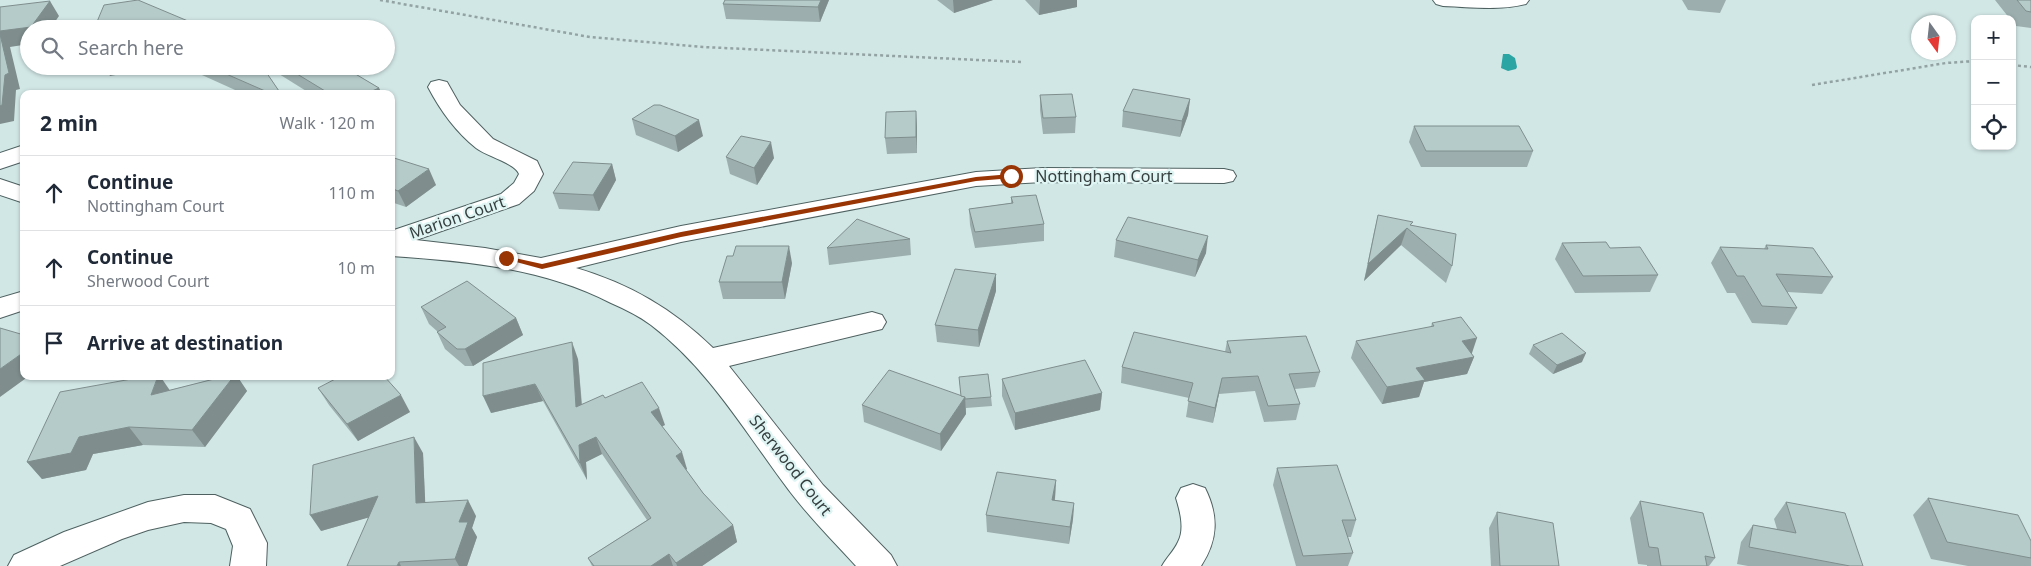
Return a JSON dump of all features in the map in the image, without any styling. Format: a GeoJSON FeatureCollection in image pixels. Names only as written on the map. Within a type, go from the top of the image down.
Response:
{"type":"FeatureCollection","features":[{"type":"Feature","properties":{"kind":"street"},"geometry":{"type":"LineString","coordinates":[[1443,0],[1486,2],[1519,0]]}},
{"type":"Feature","properties":{"kind":"street","name":"Marion Court"},"geometry":{"type":"LineString","coordinates":[[395,240],[510,199],[523,190],[532,174],[528,166],[485,144],[450,108],[439,87]]}},
{"type":"Feature","properties":{"kind":"street"},"geometry":{"type":"LineString","coordinates":[[0,162],[20,154]]}},
{"type":"Feature","properties":{"kind":"street","name":"Nottingham Court"},"geometry":{"type":"LineString","coordinates":[[542,267],[681,234],[976,179],[1043,175],[1224,176]]}},
{"type":"Feature","properties":{"kind":"street"},"geometry":{"type":"LineString","coordinates":[[0,187],[20,194]]}},
{"type":"Feature","properties":{"kind":"street","name":"Sherwood Court"},"geometry":{"type":"LineString","coordinates":[[395,247],[506,258],[542,267],[587,280],[662,318],[708,360],[738,395],[803,485],[879,566]]}},
{"type":"Feature","properties":{"kind":"street"},"geometry":{"type":"LineString","coordinates":[[0,308],[20,301]]}},
{"type":"Feature","properties":{"kind":"street"},"geometry":{"type":"LineString","coordinates":[[708,360],[872,322]]}},
{"type":"Feature","properties":{"kind":"street"},"geometry":{"type":"LineString","coordinates":[[1180,566],[1199,539],[1199,518],[1193,498]]}},
{"type":"Feature","properties":{"kind":"street"},"geometry":{"type":"LineString","coordinates":[[26,566],[75,542],[121,524],[175,509],[205,508],[231,515],[244,526],[251,544],[248,566]]}},
{"type":"Feature","properties":{"kind":"path"},"geometry":{"type":"LineString","coordinates":[[380,0],[590,37],[713,47],[1021,62]]}},
{"type":"Feature","properties":{"kind":"path"},"geometry":{"type":"LineString","coordinates":[[1812,85],[1946,63],[1971,61]]}},
{"type":"Feature","properties":{"kind":"path"},"geometry":{"type":"LineString","coordinates":[[2016,64],[2031,66]]}},
{"type":"Feature","properties":{"kind":"water"},"geometry":{"type":"Polygon","coordinates":[[[1503,54],[1509,54],[1515,58],[1516,69],[1508,71],[1501,68],[1503,54]]]}},
{"type":"Feature","properties":{"kind":"building"},"geometry":{"type":"Polygon","coordinates":[[[138,0],[186,20],[98,20],[104,5],[138,0]]]}},
{"type":"Feature","properties":{"kind":"building"},"geometry":{"type":"Polygon","coordinates":[[[725,0],[821,0],[818,7],[723,4],[725,0]]]}},
{"type":"Feature","properties":{"kind":"building"},"geometry":{"type":"Polygon","coordinates":[[[2017,0],[2031,0],[2031,12],[2026,11],[2017,0]]]}},
{"type":"Feature","properties":{"kind":"building"},"geometry":{"type":"Polygon","coordinates":[[[50,1],[36,20],[20,20],[20,28],[0,31],[0,7],[50,1]]]}},
{"type":"Feature","properties":{"kind":"building"},"geometry":{"type":"Polygon","coordinates":[[[0,34],[9,73],[5,75],[2,105],[0,106],[0,34]]]}},
{"type":"Feature","properties":{"kind":"building"},"geometry":{"type":"Polygon","coordinates":[[[229,75],[268,75],[278,90],[263,90],[229,75]]]}},
{"type":"Feature","properties":{"kind":"building"},"geometry":{"type":"Polygon","coordinates":[[[299,75],[357,75],[379,88],[374,90],[323,90],[299,75]]]}},
{"type":"Feature","properties":{"kind":"building"},"geometry":{"type":"Polygon","coordinates":[[[1133,89],[1190,99],[1182,121],[1123,111],[1133,89]]]}},
{"type":"Feature","properties":{"kind":"building"},"geometry":{"type":"Polygon","coordinates":[[[1072,94],[1076,117],[1043,118],[1040,95],[1072,94]]]}},
{"type":"Feature","properties":{"kind":"building"},"geometry":{"type":"Polygon","coordinates":[[[654,105],[660,105],[699,120],[675,136],[632,119],[654,105]]]}},
{"type":"Feature","properties":{"kind":"building"},"geometry":{"type":"Polygon","coordinates":[[[916,111],[916,137],[885,138],[886,112],[916,111]]]}},
{"type":"Feature","properties":{"kind":"building"},"geometry":{"type":"Polygon","coordinates":[[[1414,126],[1519,126],[1533,151],[1426,151],[1414,126]]]}},
{"type":"Feature","properties":{"kind":"building"},"geometry":{"type":"Polygon","coordinates":[[[741,136],[771,142],[754,168],[726,157],[741,136]]]}},
{"type":"Feature","properties":{"kind":"building"},"geometry":{"type":"Polygon","coordinates":[[[395,158],[429,169],[398,191],[395,190],[395,158]]]}},
{"type":"Feature","properties":{"kind":"building"},"geometry":{"type":"Polygon","coordinates":[[[573,162],[612,164],[593,195],[553,193],[573,162]]]}},
{"type":"Feature","properties":{"kind":"building"},"geometry":{"type":"Polygon","coordinates":[[[1036,195],[1044,224],[975,232],[969,209],[1013,203],[1011,197],[1036,195]]]}},
{"type":"Feature","properties":{"kind":"building"},"geometry":{"type":"Polygon","coordinates":[[[1378,215],[1413,222],[1410,225],[1456,234],[1452,266],[1407,228],[1368,264],[1378,215]]]}},
{"type":"Feature","properties":{"kind":"building"},"geometry":{"type":"Polygon","coordinates":[[[1128,217],[1208,236],[1198,260],[1116,240],[1128,217]]]}},
{"type":"Feature","properties":{"kind":"building"},"geometry":{"type":"Polygon","coordinates":[[[857,219],[910,239],[827,248],[857,219]]]}},
{"type":"Feature","properties":{"kind":"building"},"geometry":{"type":"Polygon","coordinates":[[[1606,242],[1610,248],[1640,247],[1658,275],[1583,276],[1562,243],[1606,242]]]}},
{"type":"Feature","properties":{"kind":"building"},"geometry":{"type":"Polygon","coordinates":[[[1766,245],[1813,248],[1833,277],[1776,274],[1797,308],[1762,306],[1744,276],[1737,276],[1720,247],[1768,249],[1766,245]]]}},
{"type":"Feature","properties":{"kind":"building"},"geometry":{"type":"Polygon","coordinates":[[[736,246],[789,246],[782,282],[719,282],[727,256],[733,256],[736,246]]]}},
{"type":"Feature","properties":{"kind":"building"},"geometry":{"type":"Polygon","coordinates":[[[955,269],[996,274],[978,330],[935,325],[955,269]]]}},
{"type":"Feature","properties":{"kind":"building"},"geometry":{"type":"Polygon","coordinates":[[[467,281],[516,318],[465,349],[457,349],[437,332],[446,327],[421,307],[467,281]]]}},
{"type":"Feature","properties":{"kind":"building"},"geometry":{"type":"Polygon","coordinates":[[[1461,317],[1477,338],[1462,341],[1474,357],[1416,368],[1425,380],[1387,387],[1356,341],[1434,326],[1432,323],[1461,317]]]}},
{"type":"Feature","properties":{"kind":"building"},"geometry":{"type":"Polygon","coordinates":[[[0,328],[20,334],[20,355],[0,369],[0,328]]]}},
{"type":"Feature","properties":{"kind":"building"},"geometry":{"type":"Polygon","coordinates":[[[1134,332],[1231,353],[1227,341],[1306,336],[1320,372],[1289,374],[1300,404],[1268,406],[1258,376],[1222,378],[1215,408],[1188,401],[1193,383],[1122,367],[1134,332]]]}},
{"type":"Feature","properties":{"kind":"building"},"geometry":{"type":"Polygon","coordinates":[[[1562,333],[1586,353],[1557,365],[1533,345],[1562,333]]]}},
{"type":"Feature","properties":{"kind":"building"},"geometry":{"type":"Polygon","coordinates":[[[572,342],[576,407],[603,395],[605,398],[642,382],[659,408],[651,412],[682,452],[676,456],[703,493],[733,525],[676,563],[669,554],[651,566],[594,566],[588,558],[651,518],[596,437],[579,445],[580,463],[535,384],[483,396],[483,363],[572,342]]]}},
{"type":"Feature","properties":{"kind":"building"},"geometry":{"type":"Polygon","coordinates":[[[1085,360],[1102,393],[1015,413],[1002,379],[1085,360]]]}},
{"type":"Feature","properties":{"kind":"building"},"geometry":{"type":"Polygon","coordinates":[[[889,370],[965,397],[940,434],[862,405],[889,370]]]}},
{"type":"Feature","properties":{"kind":"building"},"geometry":{"type":"Polygon","coordinates":[[[988,374],[991,397],[965,399],[965,397],[961,396],[959,377],[988,374]]]}},
{"type":"Feature","properties":{"kind":"building"},"geometry":{"type":"Polygon","coordinates":[[[126,380],[157,380],[151,395],[210,380],[231,380],[192,430],[129,427],[79,437],[71,453],[27,462],[60,392],[126,380]]]}},
{"type":"Feature","properties":{"kind":"building"},"geometry":{"type":"Polygon","coordinates":[[[333,380],[388,380],[401,395],[347,424],[318,388],[333,380]]]}},
{"type":"Feature","properties":{"kind":"building"},"geometry":{"type":"Polygon","coordinates":[[[414,437],[416,503],[468,500],[459,522],[468,522],[455,559],[399,562],[397,566],[347,566],[378,496],[310,515],[313,465],[414,437]]]}},
{"type":"Feature","properties":{"kind":"building"},"geometry":{"type":"Polygon","coordinates":[[[1337,465],[1356,520],[1342,520],[1353,553],[1303,556],[1277,468],[1337,465]]]}},
{"type":"Feature","properties":{"kind":"building"},"geometry":{"type":"Polygon","coordinates":[[[997,472],[1056,480],[1052,500],[1074,503],[1070,527],[986,515],[997,472]]]}},
{"type":"Feature","properties":{"kind":"building"},"geometry":{"type":"Polygon","coordinates":[[[1928,498],[2018,515],[2031,541],[2031,558],[1947,542],[1928,498]]]}},
{"type":"Feature","properties":{"kind":"building"},"geometry":{"type":"Polygon","coordinates":[[[1640,501],[1703,513],[1715,558],[1705,556],[1707,566],[1661,566],[1658,548],[1649,547],[1640,501]]]}},
{"type":"Feature","properties":{"kind":"building"},"geometry":{"type":"Polygon","coordinates":[[[1786,502],[1845,513],[1863,566],[1850,566],[1749,547],[1753,525],[1796,533],[1786,502]]]}},
{"type":"Feature","properties":{"kind":"building"},"geometry":{"type":"Polygon","coordinates":[[[1497,512],[1553,523],[1559,566],[1500,566],[1497,512]]]}},
{"type":"Feature","properties":{"kind":"route"},"geometry":{"type":"LineString","coordinates":[[506,258],[542,267],[681,234],[976,179],[1011,176]]}}]}
